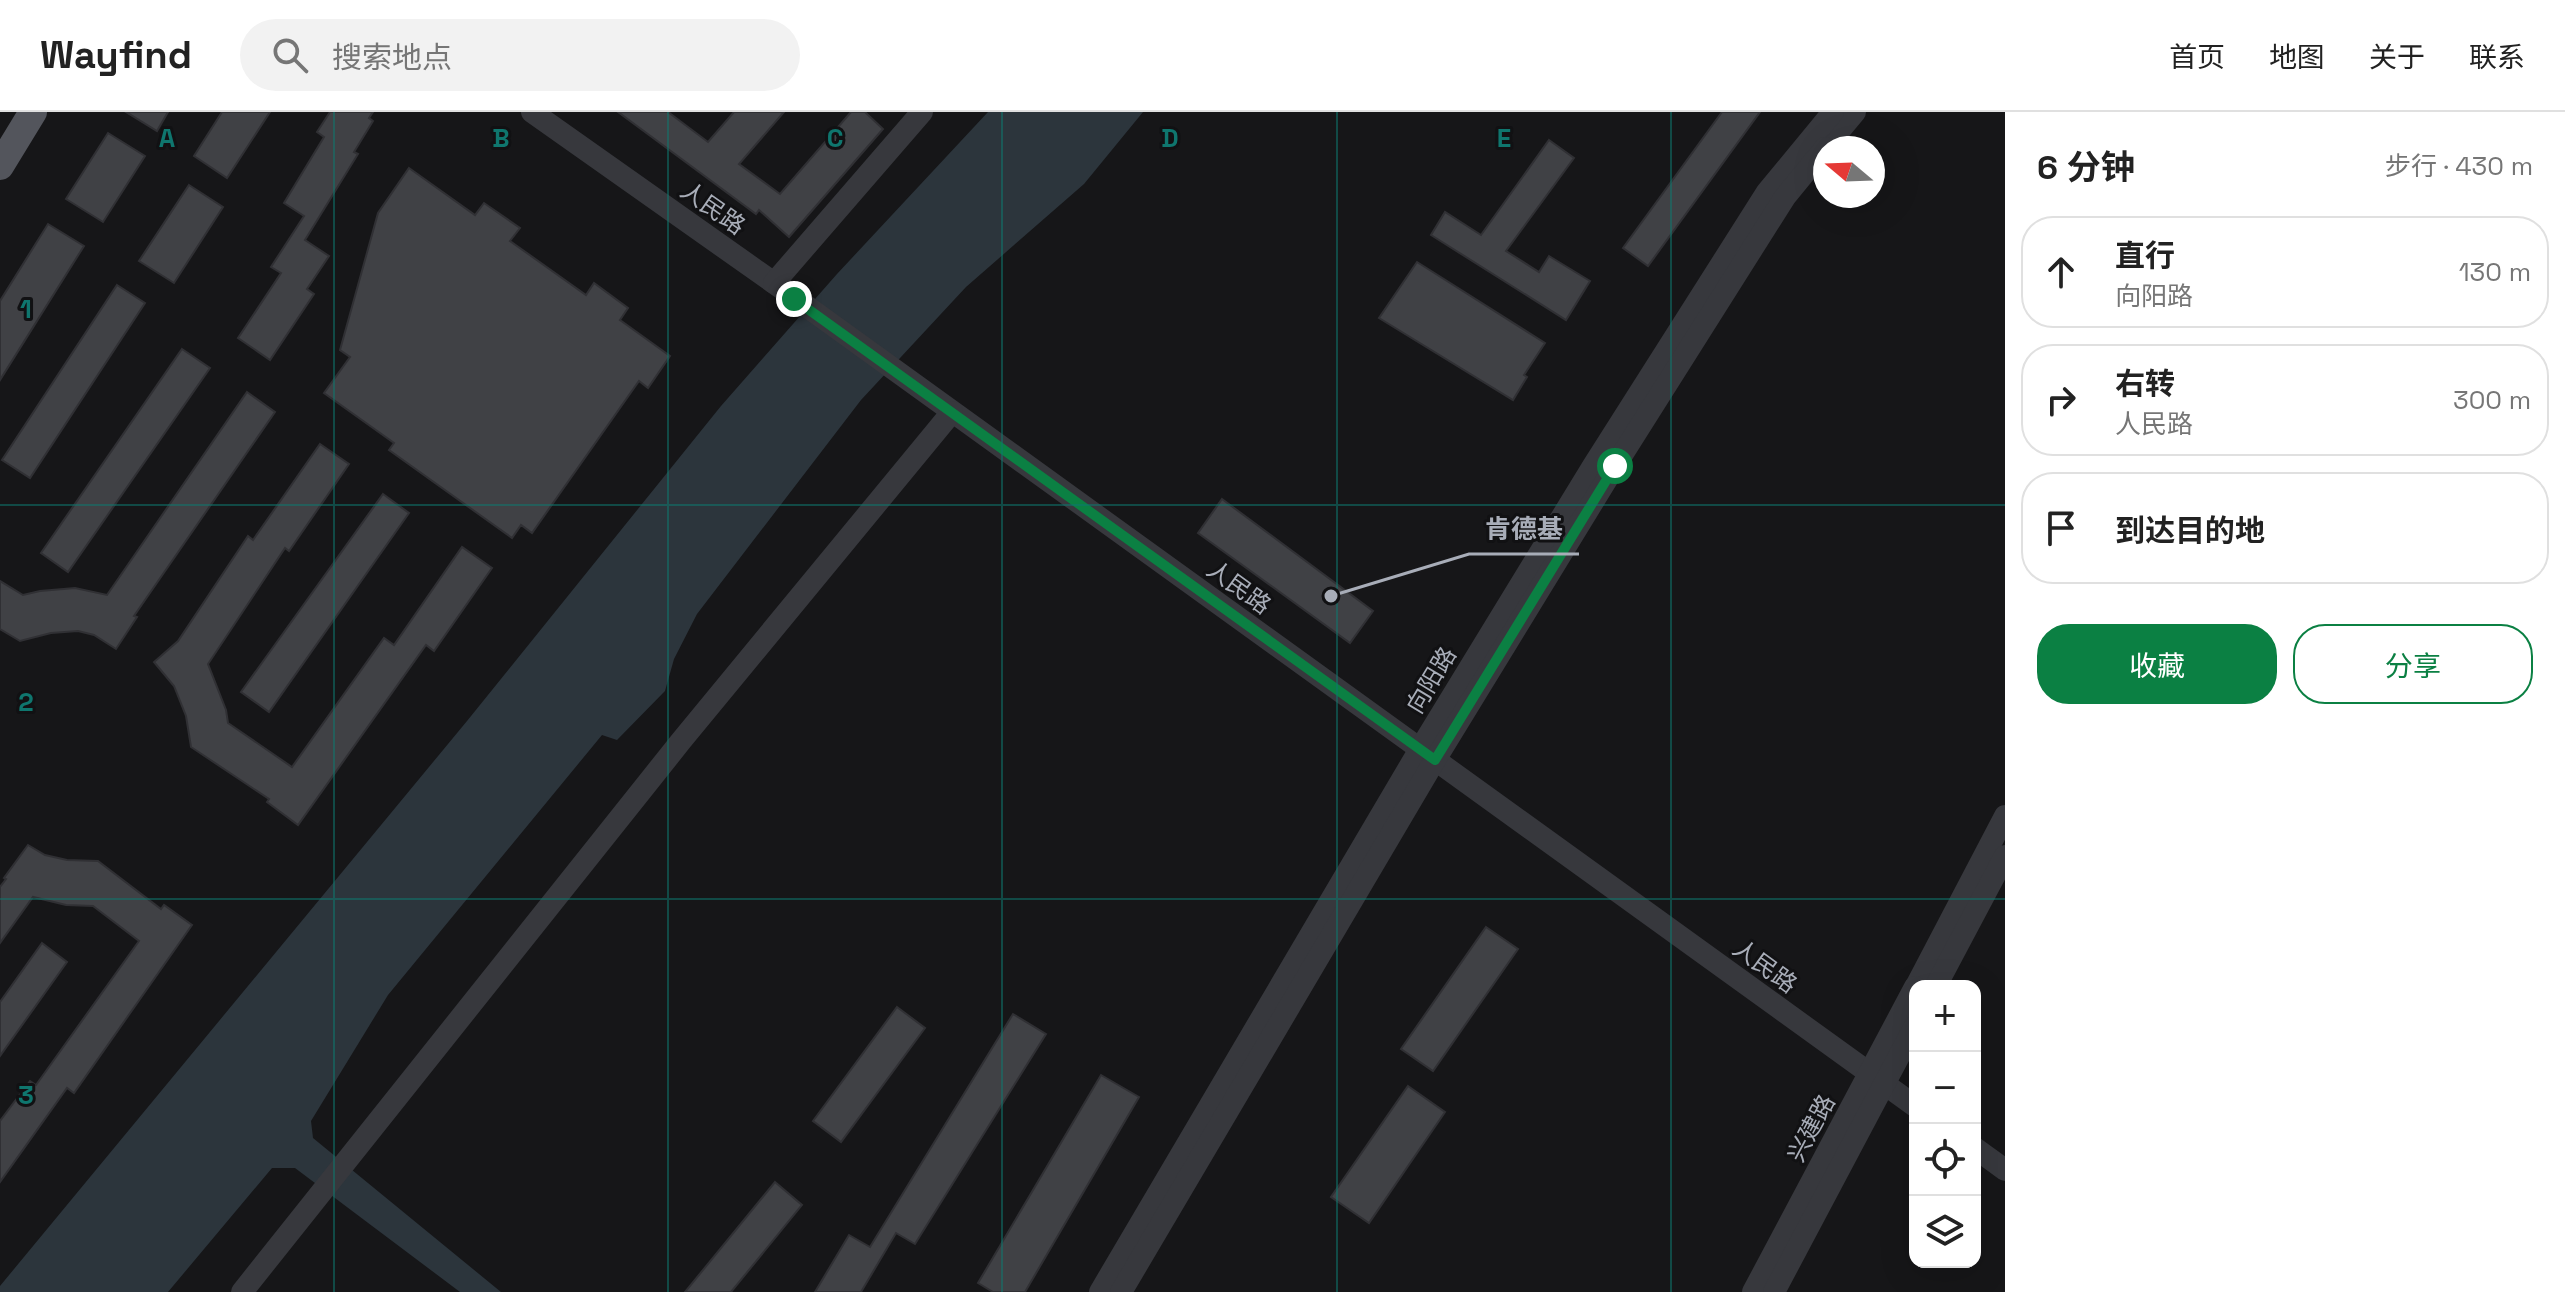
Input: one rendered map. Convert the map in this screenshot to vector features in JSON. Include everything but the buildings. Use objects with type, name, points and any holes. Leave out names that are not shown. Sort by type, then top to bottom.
[{"type":"main road","points":[[0,133],[13,112]]},
{"type":"main road","points":[[0,166],[33,112]]},
{"type":"street","name":"人民路","points":[[532,112],[1909,1102]]},
{"type":"street","points":[[774,283],[922,112]]},
{"type":"street","name":"向阳路","points":[[1121,1292],[1593,466],[1767,192],[1833,112]]},
{"type":"street","name":"向阳路","points":[[1835,136],[1855,112]]},
{"type":"street","name":"向阳路","points":[[1100,1292],[1427,754],[1615,466],[1776,211],[1813,163]]},
{"type":"street","points":[[242,1292],[681,741],[952,412]]},
{"type":"street","name":"兴建路","points":[[1919,980],[2005,816]]},
{"type":"street","points":[[1939,980],[2005,856]]},
{"type":"street","name":"兴建路","points":[[1774,1292],[1877,1079],[1909,1002]]},
{"type":"street","name":"兴建路","points":[[1753,1292],[1877,1079],[1909,1034]]},
{"type":"street","points":[[1981,1152],[2005,1170]]},
{"type":"shaded area","points":[[988,112],[1143,112],[1084,184],[966,287],[861,400],[697,614],[674,659],[665,691],[617,740],[602,735],[388,995],[311,1121],[313,1138],[501,1292],[460,1292],[295,1168],[272,1168],[168,1292],[0,1292],[0,1286],[467,721],[721,406],[837,274]]},
{"type":"place","name":"肯德基","points":[[1331,596]]},
{"type":"route","points":[[794,299],[1435,760],[1615,466]]}]
